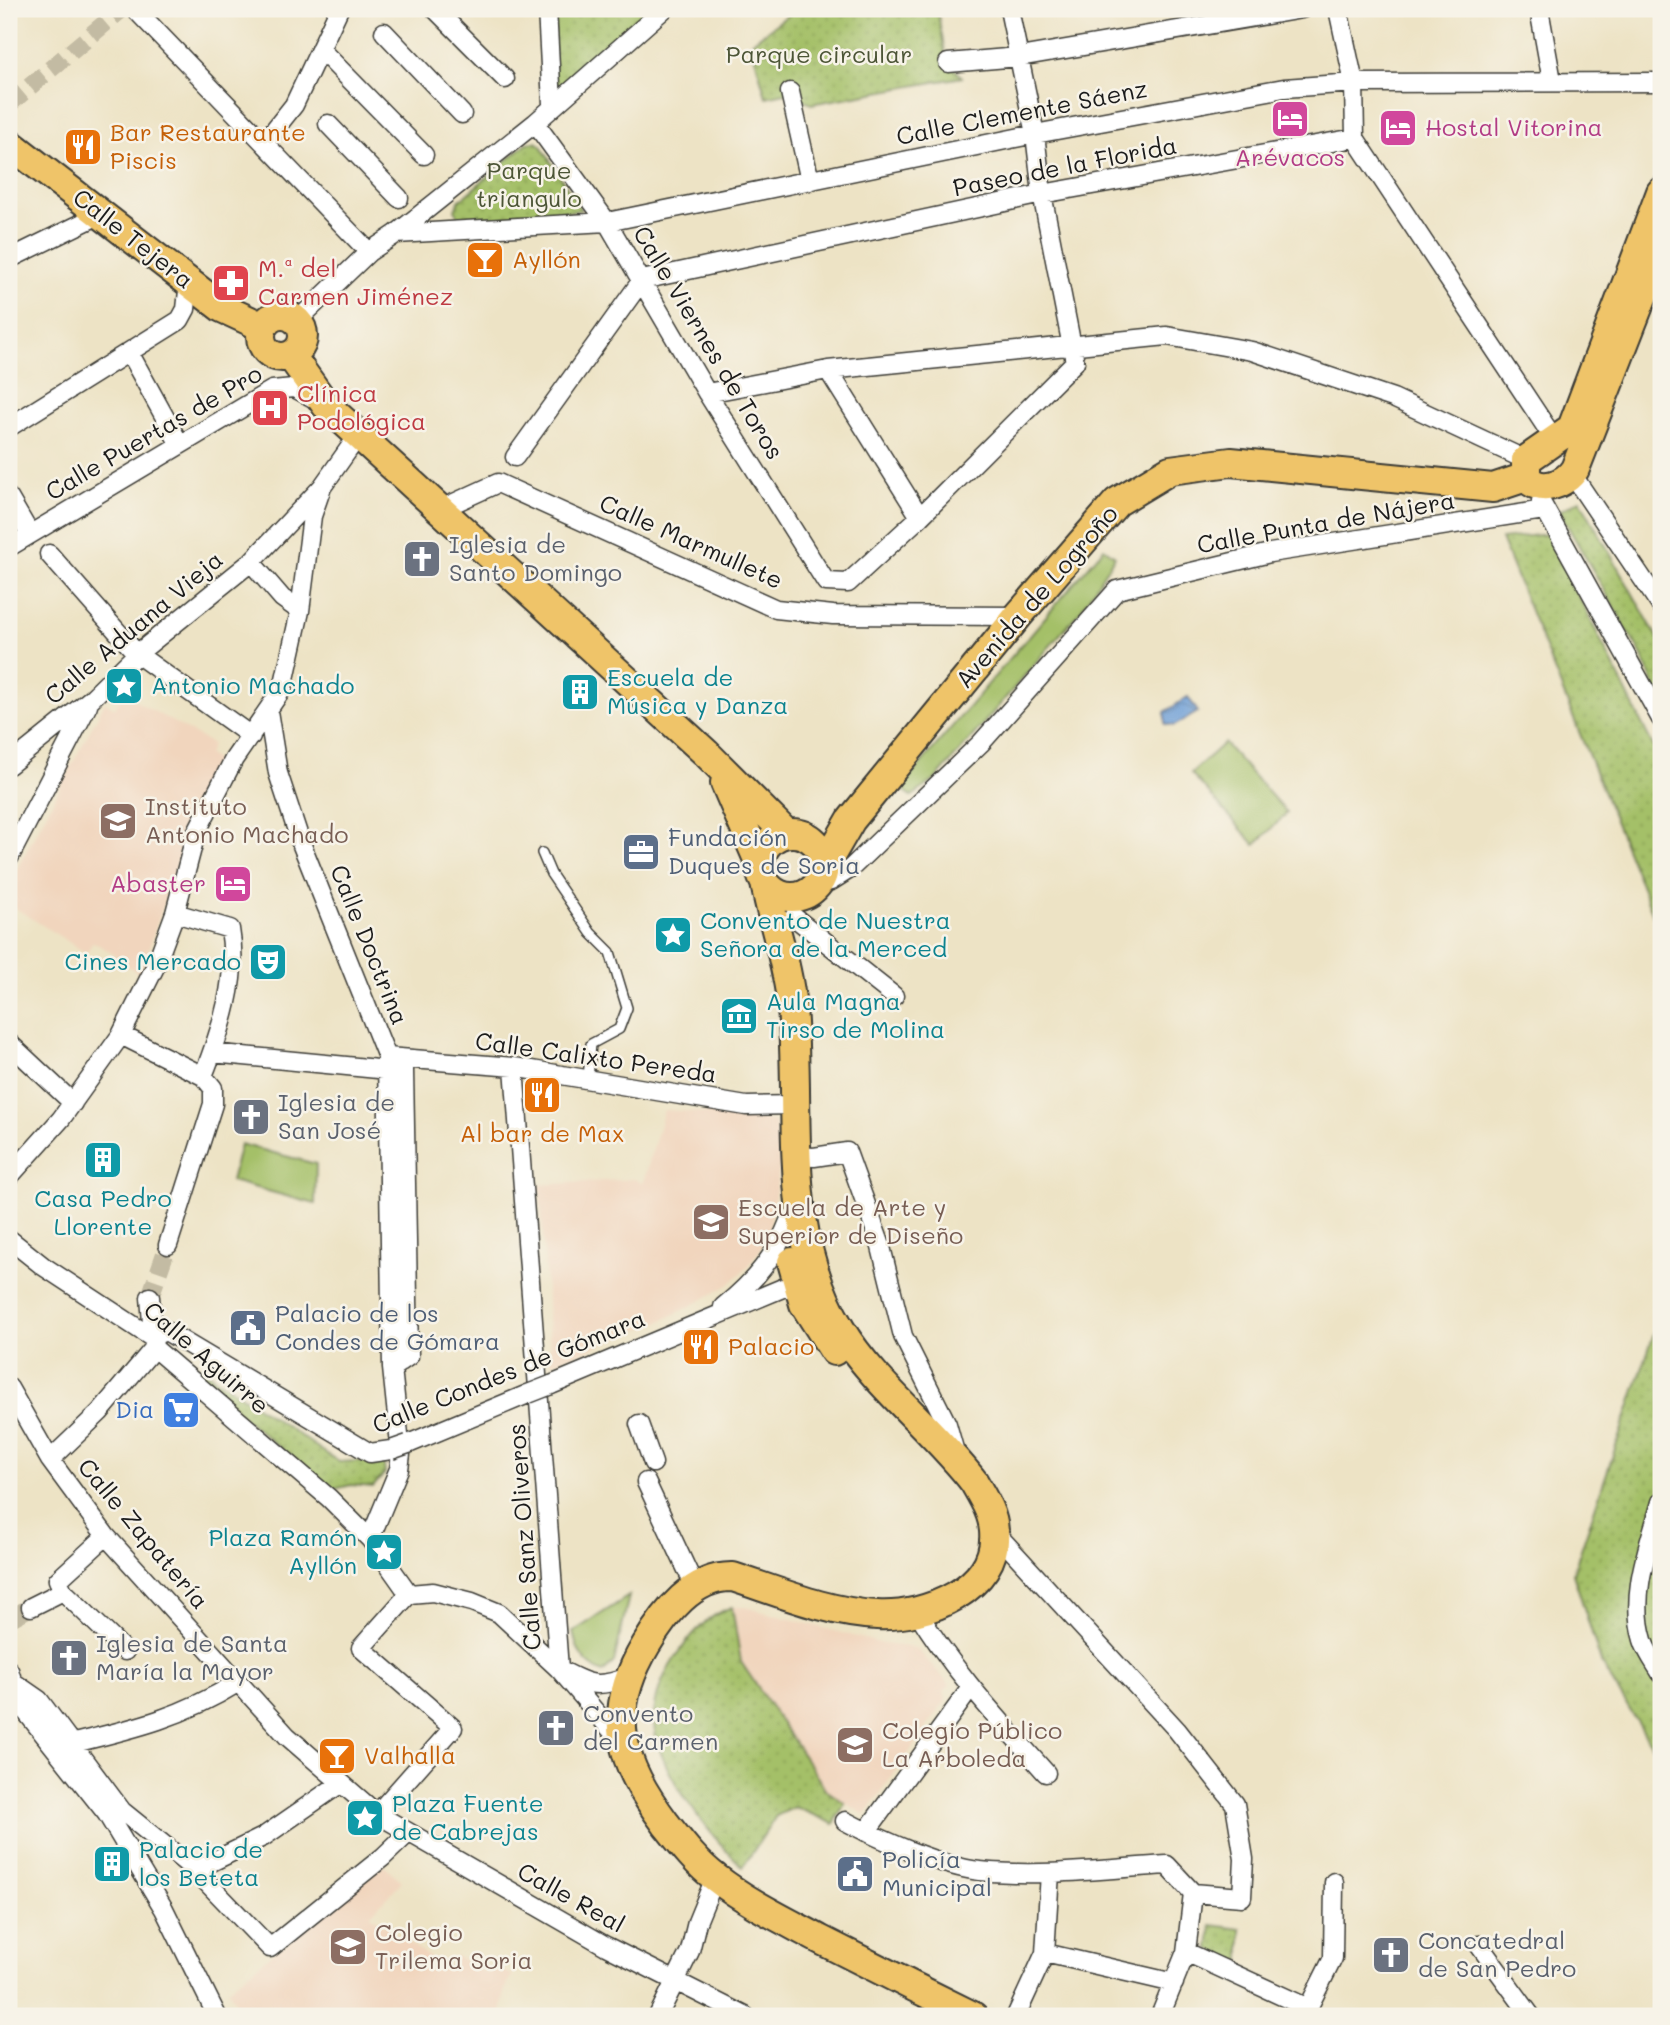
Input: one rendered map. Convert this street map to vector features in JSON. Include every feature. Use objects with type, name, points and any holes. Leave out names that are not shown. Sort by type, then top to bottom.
[{"type":"main road","name":"Calle Tejera","points":[[9,143],[222,308],[263,327]]},
{"type":"main road","points":[[1661,192],[1572,428],[1556,442],[1533,483],[1548,487],[1574,469],[1661,249]]},
{"type":"main road","points":[[280,315],[297,321],[304,338],[298,351],[277,357],[265,349],[263,327],[267,321],[280,315]]},
{"type":"main road","points":[[291,355],[326,405],[358,436],[442,509],[796,834],[820,848],[810,891],[783,897],[762,873]]},
{"type":"main road","points":[[1556,442],[1572,448],[1574,469]]},
{"type":"main road","name":"Avenida de Logroño","points":[[783,952],[810,891],[849,823],[1017,617],[1117,502],[1170,470],[1231,462],[1493,488],[1533,483]]},
{"type":"main road","points":[[712,759],[732,796],[762,873],[783,952],[792,1007],[797,1165],[802,1225],[813,1275],[842,1332],[957,1459],[990,1511],[994,1548],[985,1568],[972,1583],[939,1605],[917,1611],[877,1615],[851,1612],[733,1577],[707,1582],[665,1616],[628,1677],[622,1712],[624,1745],[628,1764],[654,1808],[680,1842],[715,1878],[769,1913],[973,2016]]},
{"type":"main road","points":[[762,873],[768,842],[849,823]]},
{"type":"main road","points":[[797,1165],[790,1219],[793,1268],[805,1292],[804,1304],[827,1342],[855,1376],[889,1405],[930,1429]]},
{"type":"street","points":[[264,143],[294,105],[339,9]]},
{"type":"street","points":[[435,9],[505,79]]},
{"type":"street","points":[[547,9],[552,104]]},
{"type":"street","points":[[297,321],[369,252],[396,234],[535,123],[552,104],[664,9]]},
{"type":"street","points":[[828,370],[920,517],[1075,362],[1042,194],[1035,134],[1009,9]]},
{"type":"street","points":[[948,63],[1019,57],[1302,9]]},
{"type":"street","points":[[1338,9],[1354,83],[1355,138],[1556,442]]},
{"type":"street","points":[[1539,9],[1552,81]]},
{"type":"street","points":[[140,11],[369,252]]},
{"type":"street","points":[[384,32],[462,114]]},
{"type":"street","points":[[320,49],[424,155]]},
{"type":"street","name":"Calle Clemente Sáenz","points":[[396,234],[607,222],[1035,134],[1284,88],[1354,83],[1661,82]]},
{"type":"street","points":[[790,92],[810,181]]},
{"type":"street","name":"Calle Viernes de Toros","points":[[535,123],[607,222],[707,393],[826,582],[848,583],[920,517]]},
{"type":"street","points":[[328,124],[399,198]]},
{"type":"street","name":"Paseo de la Florida","points":[[642,280],[1042,194],[1355,138]]},
{"type":"street","points":[[9,259],[101,214]]},
{"type":"street","points":[[514,457],[642,280]]},
{"type":"street","points":[[9,427],[180,320],[186,309],[189,282]]},
{"type":"street","points":[[707,393],[828,370],[1072,343],[1167,336],[1252,351],[1393,398],[1533,483],[1661,719]]},
{"type":"street","points":[[124,357],[179,443]]},
{"type":"street","name":"Calle Puertas de Pro","points":[[9,547],[179,443],[272,390],[294,388],[326,405]]},
{"type":"street","points":[[9,1177],[73,1103],[121,1035],[155,967],[175,913],[196,833],[234,759],[283,688],[300,611],[312,516],[322,487],[358,436]]},
{"type":"street","points":[[1574,469],[1658,593]]},
{"type":"street","name":"Calle Marmullete","points":[[442,509],[498,483],[776,609],[834,615],[1017,617]]},
{"type":"street","name":"Calle Punta de Nájera","points":[[810,891],[850,869],[981,744],[1117,590],[1270,553],[1533,483]]},
{"type":"street","name":"Calle Aduana Vieja","points":[[12,758],[91,699],[138,654],[251,562],[322,487]]},
{"type":"street","points":[[9,498],[30,534]]},
{"type":"street","points":[[49,554],[138,654],[251,736]]},
{"type":"street","points":[[251,562],[282,598],[300,611]]},
{"type":"street","points":[[9,858],[91,699]]},
{"type":"street","name":"Calle Doctrina","points":[[268,711],[278,773],[297,832],[388,1064],[392,1368],[401,1454],[399,1469],[370,1539]]},
{"type":"street","points":[[810,891],[894,996]]},
{"type":"street","points":[[175,913],[230,929],[235,953],[229,992],[203,1076]]},
{"type":"street","points":[[121,1035],[203,1076],[213,1088],[213,1104],[169,1245]]},
{"type":"street","points":[[9,1043],[73,1103]]},
{"type":"street","name":"Calle Calixto Pereda","points":[[212,1052],[388,1064],[514,1067],[746,1105],[797,1105]]},
{"type":"street","name":"Calle Sanz Oliveros","points":[[514,1067],[559,1669]]},
{"type":"street","points":[[797,1165],[814,1157],[847,1152],[880,1243],[902,1336],[947,1424],[957,1459]]},
{"type":"street","name":"Calle Condes de Gómara","points":[[707,1320],[761,1273],[783,1237],[790,1219]]},
{"type":"street","name":"Calle Aguirre","points":[[9,1239],[43,1266],[153,1342],[329,1497],[370,1539]]},
{"type":"street","name":"Calle Condes de Gómara","points":[[153,1342],[166,1331],[370,1453],[408,1444],[785,1287],[805,1292]]},
{"type":"street","points":[[805,1292],[842,1346],[871,1367]]},
{"type":"street","points":[[50,1460],[100,1412],[153,1342],[150,1297]]},
{"type":"street","name":"Calle Zapatería","points":[[9,1388],[50,1460],[106,1535],[237,1684],[287,1736],[377,1815]]},
{"type":"street","points":[[639,1424],[653,1463]]},
{"type":"street","points":[[646,1482],[707,1582]]},
{"type":"street","points":[[1661,1502],[1644,1564],[1637,1604],[1643,1642],[1661,1673]]},
{"type":"street","points":[[845,1821],[921,1854],[978,1871],[1050,1873],[1167,1865],[1193,1893],[1242,1897],[1244,1859],[1235,1804],[1168,1720],[994,1531]]},
{"type":"street","points":[[106,1535],[58,1580],[63,1591],[125,1651]]},
{"type":"street","points":[[370,1539],[409,1594]]},
{"type":"street","points":[[31,1607],[63,1591]]},
{"type":"street","points":[[377,1815],[453,1728],[361,1648],[409,1594],[433,1592],[472,1602],[499,1614],[559,1669],[624,1745]]},
{"type":"street","points":[[917,1611],[938,1647],[970,1689],[1046,1773]]},
{"type":"street","points":[[559,1669],[583,1682],[604,1686],[628,1677]]},
{"type":"street","points":[[10,1679],[19,1703],[107,1814],[164,1909],[217,2016]]},
{"type":"street","points":[[10,1679],[39,1700],[74,1743],[122,1811],[195,1870],[270,1948],[383,1857],[407,1834]]},
{"type":"street","points":[[74,1743],[146,1726],[199,1706],[237,1684]]},
{"type":"street","points":[[866,1832],[970,1689]]},
{"type":"street","points":[[195,1870],[263,1837],[341,1783]]},
{"type":"street","name":"Calle Real","points":[[377,1815],[676,1982],[745,2016]]},
{"type":"street","points":[[1016,2016],[1045,1952],[1050,1873]]},
{"type":"street","points":[[658,2016],[690,1951],[697,1922],[715,1878]]},
{"type":"street","points":[[1186,1952],[1308,2008],[1333,1958],[1334,1882]]},
{"type":"street","points":[[1160,2016],[1186,1952],[1193,1893]]},
{"type":"street","points":[[1479,1945],[1531,2016]]},
{"type":"street","points":[[1045,1952],[1174,1983]]},
{"type":"lane","points":[[542,853],[551,874],[592,933],[610,952],[627,1008],[619,1029],[591,1044],[588,1079]]},
{"type":"shaded area","name":"Instituto Antonio Machado","points":[[123,694],[212,744],[208,755],[222,764],[186,837],[140,975],[106,949],[93,942],[86,953],[9,904],[9,884],[105,702],[115,708]]},
{"type":"shaded area","points":[[664,1110],[743,1115],[775,1122],[780,1164],[768,1238],[748,1267],[728,1285],[659,1322],[551,1364],[540,1185],[635,1179],[643,1184]]},
{"type":"shaded area","name":"Colegio Público La Arboleda","points":[[732,1607],[745,1607],[883,1644],[916,1648],[950,1685],[944,1691],[946,1700],[865,1815],[826,1790],[741,1661]]},
{"type":"shaded area","name":"Colegio Trilema Soria","points":[[383,1865],[402,1881],[370,1915],[447,1970],[456,1956],[487,1974],[493,1967],[513,1975],[505,1988],[501,2016],[244,2016],[228,1989]]},
{"type":"green space","points":[[555,9],[664,9],[552,104]]},
{"type":"green space","name":"Parque circular","points":[[796,9],[937,9],[946,58],[962,77],[811,104],[790,92],[766,97],[751,43]]},
{"type":"green space","name":"Parque triangulo","points":[[536,142],[581,210],[474,223],[459,220],[455,209],[459,201],[527,143]]},
{"type":"green space","points":[[1580,500],[1661,644],[1661,702],[1643,658],[1559,511]]},
{"type":"green space","points":[[1548,534],[1661,762],[1661,934],[1501,539]]},
{"type":"green space","points":[[1104,548],[1115,556],[1081,610],[935,780],[912,796],[900,788]]},
{"type":"green space","points":[[1224,743],[1287,813],[1255,845],[1191,773]]},
{"type":"green space","points":[[240,1144],[316,1164],[315,1204],[231,1181]]},
{"type":"green space","points":[[1661,1313],[1661,1760],[1602,1665],[1573,1573]]},
{"type":"green space","points":[[166,1345],[339,1462],[383,1460],[385,1473],[373,1487],[351,1485],[331,1490],[164,1352]]},
{"type":"green space","points":[[629,1596],[614,1662],[603,1673],[582,1656],[573,1632]]},
{"type":"green space","points":[[732,1607],[741,1662],[826,1790],[845,1803],[834,1824],[795,1807],[776,1816],[743,1867],[700,1819],[673,1778],[656,1738],[654,1719],[658,1691],[675,1659],[703,1624]]},
{"type":"green space","points":[[1212,1925],[1241,1929],[1241,1966],[1209,1948]]},
{"type":"water","points":[[1188,697],[1198,712],[1174,726],[1165,724],[1165,712]]},
{"type":"tunnel","points":[[9,104],[122,9]]},
{"type":"tunnel","points":[[150,1297],[168,1245]]},
{"type":"tunnel","points":[[9,1619],[31,1607]]},
{"type":"place","name":"Arévacos","points":[[1290,119]]},
{"type":"place","name":"Hostal Vitorina","points":[[1398,128]]},
{"type":"place","name":"Bar Restaurante Piscis","points":[[83,147]]},
{"type":"place","name":"Ayllón","points":[[485,260]]},
{"type":"place","name":"M.ª del Carmen Jiménez","points":[[231,283]]},
{"type":"place","name":"Clínica Podológica","points":[[270,408]]},
{"type":"place","name":"Iglesia de Santo Domingo","points":[[422,559]]},
{"type":"place","name":"Antonio Machado","points":[[124,686]]},
{"type":"place","name":"Escuela de Música y Danza","points":[[580,692]]},
{"type":"place","name":"Instituto Antonio Machado","points":[[118,821]]},
{"type":"place","name":"Fundación Duques de Soria","points":[[641,852]]},
{"type":"place","name":"Abaster","points":[[233,884]]},
{"type":"place","name":"Convento de Nuestra Señora de la Merced","points":[[673,935]]},
{"type":"place","name":"Cines Mercado","points":[[268,962]]},
{"type":"place","name":"Aula Magna Tirso de Molina","points":[[739,1016]]},
{"type":"place","name":"Al bar de Max","points":[[542,1095]]},
{"type":"place","name":"Iglesia de San José","points":[[251,1117]]},
{"type":"place","name":"Casa Pedro Llorente","points":[[103,1160]]},
{"type":"place","name":"Escuela de Arte y Superior de Diseño","points":[[711,1222]]},
{"type":"place","name":"Palacio de los Condes de Gómara","points":[[248,1328]]},
{"type":"place","name":"Palacio","points":[[701,1347]]},
{"type":"place","name":"Dia","points":[[181,1410]]},
{"type":"place","name":"Plaza Ramón Ayllón","points":[[384,1552]]},
{"type":"place","name":"Iglesia de Santa María la Mayor","points":[[69,1658]]},
{"type":"place","name":"Convento del Carmen","points":[[556,1728]]},
{"type":"place","name":"Colegio Público La Arboleda","points":[[855,1745]]},
{"type":"place","name":"Valhalla","points":[[337,1756]]},
{"type":"place","name":"Plaza Fuente de Cabrejas","points":[[365,1818]]},
{"type":"place","name":"Palacio de los Beteta","points":[[112,1864]]},
{"type":"place","name":"Policía Municipal","points":[[855,1874]]},
{"type":"place","name":"Colegio Trilema Soria","points":[[348,1947]]},
{"type":"place","name":"Concatedral de San Pedro","points":[[1391,1955]]}]
